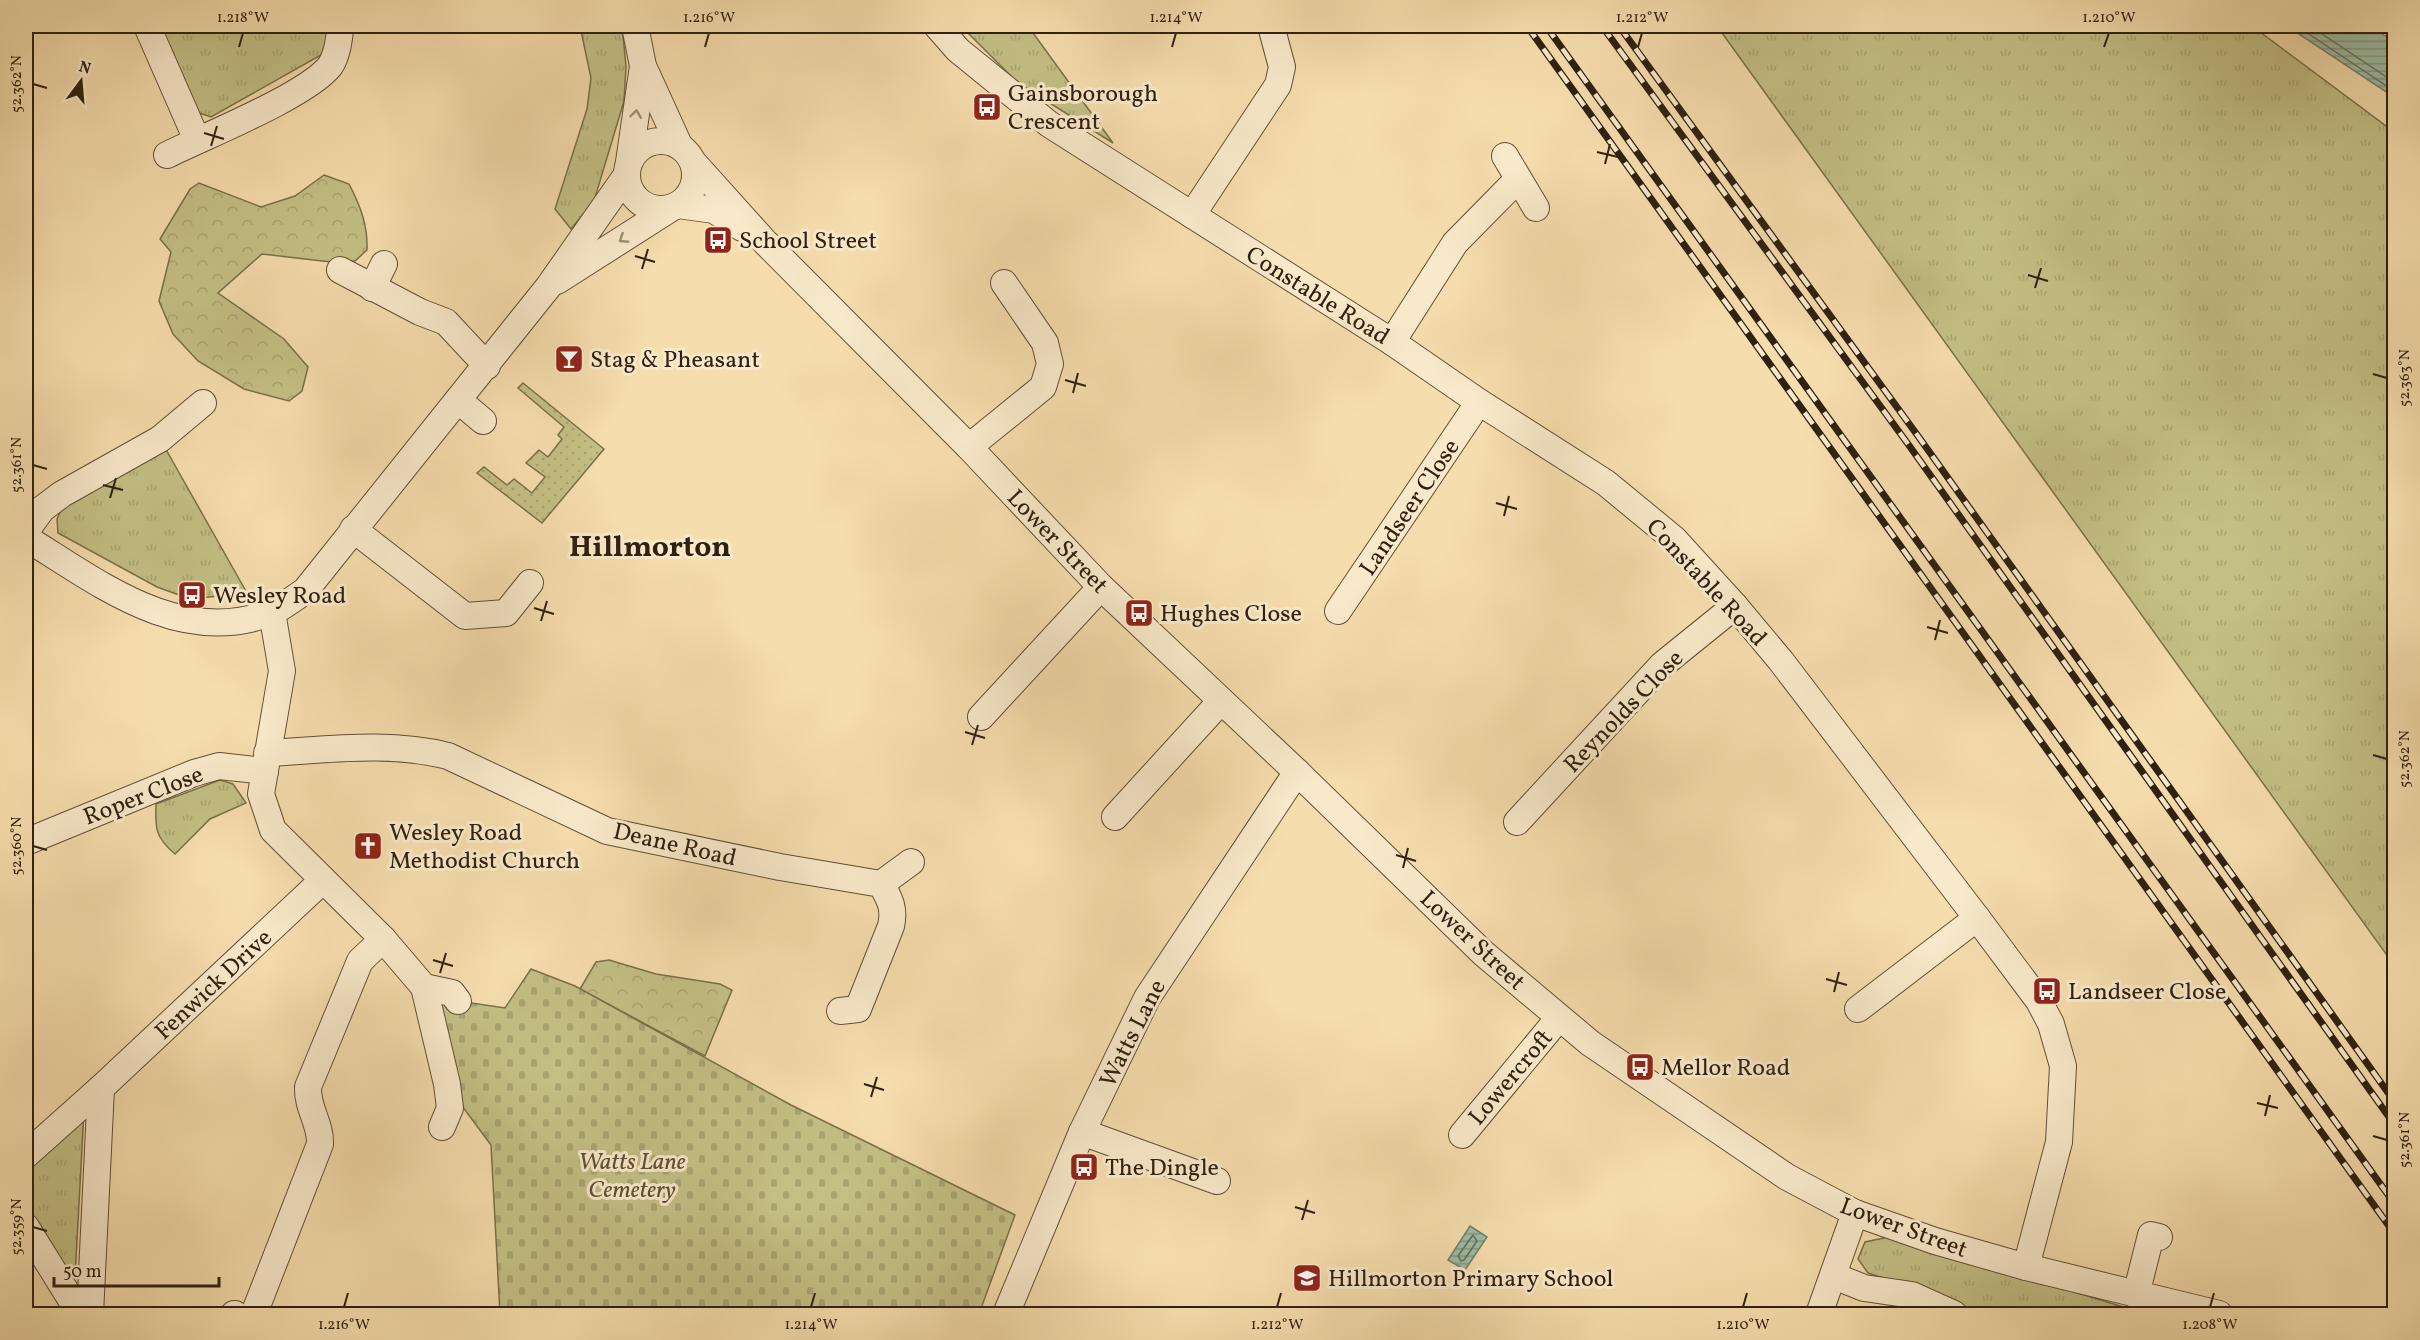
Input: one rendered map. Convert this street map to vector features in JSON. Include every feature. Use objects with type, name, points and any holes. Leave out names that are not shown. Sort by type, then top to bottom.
[{"type":"street","points":[[147,26],[197,140]]},
{"type":"street","points":[[167,154],[295,93],[323,74],[332,63],[340,26]]},
{"type":"street","points":[[549,286],[675,206],[692,191],[696,172],[643,66],[635,26]]},
{"type":"street","name":"Constable Road","points":[[937,26],[958,50],[1049,124],[1392,342],[1479,402],[1606,483],[1674,539],[1735,606],[1781,661],[1977,918],[2039,1001],[2051,1024],[2063,1066],[2059,1142],[2026,1267]]},
{"type":"street","points":[[1192,215],[1278,85],[1282,67],[1272,26]]},
{"type":"street","points":[[643,66],[627,169],[628,187],[641,203],[651,208],[675,206]]},
{"type":"street","points":[[26,538],[107,588],[160,615],[191,621],[230,623],[272,612],[305,591],[487,366],[549,286],[627,169],[633,154],[650,142],[660,140],[686,154]]},
{"type":"street","name":"Lower Street","points":[[686,154],[765,242],[969,447],[1101,587],[1484,953],[1558,1019],[1731,1141],[1787,1177],[1855,1214],[1935,1241],[2026,1267],[2219,1314]]},
{"type":"street","points":[[1505,156],[1517,180],[1536,208]]},
{"type":"street","points":[[1392,342],[1455,243],[1517,180]]},
{"type":"street","name":"Lower Street","points":[[675,206],[714,210],[765,242]]},
{"type":"street","points":[[372,288],[384,264]]},
{"type":"street","points":[[340,270],[420,312],[446,322],[487,366]]},
{"type":"street","points":[[969,447],[1042,387],[1050,364],[1045,343],[1004,283]]},
{"type":"street","points":[[458,400],[483,421]]},
{"type":"street","name":"Landseer Close","points":[[1338,611],[1479,402]]},
{"type":"street","points":[[26,531],[42,509],[62,494],[160,439],[203,403]]},
{"type":"street","points":[[354,529],[465,616],[506,613],[530,583]]},
{"type":"street","points":[[981,717],[1101,587]]},
{"type":"street","name":"Reynolds Close","points":[[1517,822],[1662,665],[1735,606]]},
{"type":"street","points":[[272,612],[282,671],[261,794],[273,830],[383,939],[424,987],[447,1084],[450,1108],[442,1127]]},
{"type":"street","points":[[1115,817],[1221,701]]},
{"type":"street","name":"Deane Road","points":[[266,762],[394,747],[422,749],[448,756],[607,831],[780,867],[881,884]]},
{"type":"street","name":"Roper Close","points":[[26,842],[194,773],[219,766],[266,762]]},
{"type":"street","name":"Watts Lane","points":[[1006,1314],[1082,1132],[1147,998],[1297,772]]},
{"type":"street","points":[[856,1014],[894,914],[890,899],[881,884],[911,862]]},
{"type":"street","name":"Fenwick Drive","points":[[26,1155],[323,880]]},
{"type":"street","points":[[1858,1010],[1977,918]]},
{"type":"street","points":[[254,1314],[320,1144],[321,1132],[308,1098],[308,1088],[360,962],[383,939]]},
{"type":"street","points":[[424,987],[452,993],[458,1001]]},
{"type":"street","name":"Lowercroft","points":[[1462,1135],[1558,1019]]},
{"type":"street","points":[[90,1314],[101,1088]]},
{"type":"street","points":[[1082,1132],[1217,1180]]},
{"type":"street","points":[[1819,1314],[1855,1214]]},
{"type":"street","points":[[26,1227],[80,1314]]},
{"type":"street","points":[[2136,1295],[2151,1235],[2159,1237]]},
{"type":"street","points":[[1834,1276],[1864,1288],[1912,1295],[1954,1314]]},
{"type":"green space","points":[[159,26],[332,26],[328,51],[211,117],[196,112]]},
{"type":"green space","points":[[580,26],[622,26],[626,66],[624,101],[594,201],[571,229],[555,209],[587,109],[591,78]]},
{"type":"green space","points":[[961,26],[1028,26],[1113,143],[1018,83]]},
{"type":"green space","points":[[1717,26],[2252,26],[2394,132],[2394,965]]},
{"type":"green space","points":[[324,175],[349,184],[362,216],[367,250],[355,261],[331,262],[262,254],[218,293],[284,339],[308,367],[302,391],[289,401],[244,389],[198,361],[173,334],[159,301],[171,252],[160,239],[190,189],[199,183],[261,207],[295,196]]},
{"type":"green space","points":[[523,383],[604,449],[542,523],[477,473],[484,467],[507,485],[514,479],[532,493],[545,477],[526,463],[539,450],[548,457],[562,439],[558,435],[564,427],[518,388]]},
{"type":"green space","points":[[164,446],[247,593],[190,599],[157,587],[58,533],[57,519],[62,507]]},
{"type":"green space","points":[[220,780],[233,784],[246,803],[210,819],[175,854],[163,842],[158,832],[156,804]]},
{"type":"green space","points":[[609,960],[656,974],[720,984],[732,990],[705,1056],[580,989],[596,962]]},
{"type":"green space","name":"Watts Lane Cemetery","points":[[531,969],[575,986],[791,1105],[1015,1215],[979,1314],[500,1314],[491,1145],[462,1106],[436,1005],[458,1001],[505,1008]]},
{"type":"green space","points":[[84,1111],[75,1277],[71,1278],[26,1208],[26,1166]]},
{"type":"green space","points":[[1893,1236],[2146,1314],[1967,1314],[1936,1295],[1868,1273],[1858,1259],[1865,1242]]},
{"type":"water","points":[[2287,26],[2369,26],[2394,41],[2394,97]]},
{"type":"water","points":[[1470,1226],[1487,1237],[1465,1270],[1448,1260]]},
{"type":"railway","points":[[1527,26],[2394,1233]]},
{"type":"railway","points":[[1546,26],[2394,1203]]},
{"type":"railway","points":[[1602,26],[1908,444],[2394,1124]]},
{"type":"railway","points":[[1619,26],[1918,436],[2394,1101]]},
{"type":"place","name":"Gainsborough Crescent","points":[[987,107]]},
{"type":"place","name":"School Street","points":[[718,240]]},
{"type":"place","name":"Stag & Pheasant","points":[[569,359]]},
{"type":"place","name":"Wesley Road","points":[[192,595]]},
{"type":"place","name":"Hughes Close","points":[[1139,613]]},
{"type":"place","name":"Wesley Road Methodist Church","points":[[368,846]]},
{"type":"place","name":"Landseer Close","points":[[2047,991]]},
{"type":"place","name":"Mellor Road","points":[[1640,1067]]},
{"type":"place","name":"The Dingle","points":[[1084,1167]]},
{"type":"place","name":"Hillmorton Primary School","points":[[1307,1278]]},
{"type":"district","name":"Hillmorton","points":[[650,546]]}]
